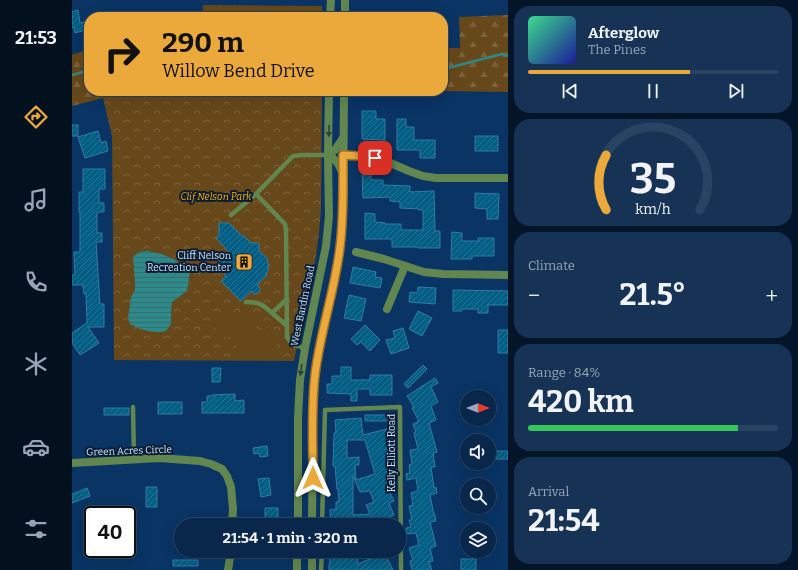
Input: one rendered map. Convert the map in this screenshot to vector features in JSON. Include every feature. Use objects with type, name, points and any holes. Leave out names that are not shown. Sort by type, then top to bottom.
[{"type":"street","points":[[330,12],[331,0]]},
{"type":"street","points":[[345,0],[345,12]]},
{"type":"street","name":"West Bardin Road","points":[[298,518],[298,418],[300,380],[326,246],[329,216],[329,96]]},
{"type":"street","points":[[312,518],[313,404],[315,375],[336,274],[343,221],[344,96]]},
{"type":"street","points":[[343,138],[335,150],[328,155],[333,157],[338,163],[343,175]]},
{"type":"street","points":[[343,155],[375,158],[423,176],[436,178],[508,178]]},
{"type":"street","points":[[356,252],[424,272],[508,276]]},
{"type":"street","points":[[387,309],[405,266]]},
{"type":"street","points":[[305,348],[319,350]]},
{"type":"street","name":"Green Acres Circle","points":[[72,463],[159,458],[200,461],[211,464],[222,469],[227,476],[231,487],[232,518]]},
{"type":"street","points":[[228,570],[230,558]]},
{"type":"street","points":[[297,558],[297,570]]},
{"type":"street","points":[[312,558],[312,570]]},
{"type":"lane","points":[[231,215],[256,194],[293,156],[328,155]]},
{"type":"lane","points":[[256,194],[285,224],[287,336],[289,342],[305,348]]},
{"type":"lane","points":[[272,313],[287,299]]},
{"type":"lane","points":[[246,302],[258,302],[287,326]]},
{"type":"lane","points":[[133,406],[134,459]]},
{"type":"lane","name":"Kelly Elliott Road","points":[[322,518],[325,410],[400,406],[401,518]]},
{"type":"lane","points":[[321,570],[322,558]]},
{"type":"lane","name":"Kelly Elliott Road","points":[[401,558],[401,570]]},
{"type":"green space","points":[[203,5],[322,6],[322,12],[203,12]]},
{"type":"green space","points":[[508,15],[508,92],[448,91],[448,48],[460,48],[459,17]]},
{"type":"green space","points":[[84,51],[84,96],[138,96],[112,135],[103,98],[72,106],[72,55]]},
{"type":"green space","name":"Clif Nelson Park","points":[[322,96],[321,208],[319,234],[316,256],[294,361],[114,360],[112,135],[103,97]]},
{"type":"green space","points":[[256,316],[257,336],[277,336],[277,357],[236,357],[236,337],[215,337],[215,317]]},
{"type":"shaded area","points":[[147,251],[170,258],[190,271],[187,291],[172,302],[171,324],[166,331],[152,332],[143,330],[130,324],[128,318],[131,297],[135,290],[133,257],[139,252]]},
{"type":"building","points":[[78,10],[80,23],[84,22],[84,31],[75,33],[74,27],[72,28],[72,12]]},
{"type":"building","points":[[362,111],[376,111],[376,119],[385,119],[385,140],[362,139]]},
{"type":"building","points":[[397,119],[406,119],[406,127],[414,127],[414,140],[435,140],[435,158],[420,158],[420,150],[397,150]]},
{"type":"building","points":[[72,125],[78,125],[78,136],[72,136]]},
{"type":"building","points":[[98,131],[101,143],[106,141],[108,151],[85,158],[78,137]]},
{"type":"building","points":[[475,136],[498,136],[498,151],[475,151]]},
{"type":"building","points":[[83,169],[105,169],[105,189],[99,189],[99,203],[104,203],[104,212],[97,212],[97,233],[102,233],[102,242],[96,242],[100,304],[104,304],[104,327],[88,327],[99,343],[80,355],[72,343],[72,333],[87,323],[86,294],[84,294],[83,285],[72,285],[72,275],[75,275],[74,252],[80,252],[79,192],[83,192]]},
{"type":"building","points":[[362,171],[371,171],[371,180],[383,180],[383,185],[410,186],[410,192],[434,191],[435,231],[440,231],[440,248],[392,247],[392,239],[365,239],[365,213],[375,214],[375,222],[385,224],[401,224],[401,230],[423,230],[423,210],[400,208],[400,202],[390,201],[390,197],[363,198]]},
{"type":"building","points":[[475,193],[499,194],[498,219],[487,219],[487,209],[475,208]]},
{"type":"building","name":"Cliff Nelson Recreation Center","points":[[219,223],[229,223],[251,243],[259,243],[259,251],[267,258],[268,261],[267,275],[257,285],[261,289],[255,295],[252,291],[241,301],[221,281],[226,276],[224,273],[224,266],[219,261],[228,251],[216,238],[219,235]]},
{"type":"building","points":[[452,232],[462,233],[462,241],[478,241],[478,238],[494,238],[494,256],[472,256],[472,259],[451,259]]},
{"type":"building","points":[[353,267],[376,272],[375,277],[382,278],[380,288],[350,283]]},
{"type":"building","points":[[418,287],[436,288],[435,304],[409,302],[410,292],[417,293]]},
{"type":"building","points":[[453,290],[508,291],[508,305],[488,305],[488,313],[478,313],[478,309],[462,309],[462,311],[453,311]]},
{"type":"building","points":[[349,295],[366,299],[361,321],[344,318]]},
{"type":"building","points":[[418,311],[432,318],[422,336],[409,329]]},
{"type":"building","points":[[365,325],[380,340],[370,351],[361,342],[357,345],[351,339]]},
{"type":"building","points":[[403,328],[409,348],[391,354],[386,340],[395,338],[393,331]]},
{"type":"building","points":[[498,330],[508,330],[508,353],[498,353]]},
{"type":"building","points":[[423,365],[427,369],[408,388],[404,384]]},
{"type":"building","points":[[341,367],[351,367],[351,380],[370,380],[370,375],[392,375],[392,395],[370,395],[370,389],[357,389],[357,401],[351,401],[351,394],[327,393],[327,384],[332,384],[332,376],[341,376]]},
{"type":"building","points":[[212,368],[221,368],[220,382],[212,382]]},
{"type":"building","points":[[435,378],[438,383],[431,387],[438,402],[431,406],[436,420],[429,423],[437,452],[433,453],[435,467],[431,467],[434,488],[436,487],[437,493],[430,495],[436,521],[430,522],[436,546],[430,548],[433,561],[429,562],[432,570],[412,570],[410,561],[413,560],[409,548],[419,545],[416,533],[407,534],[406,528],[411,527],[409,520],[412,520],[409,506],[413,505],[411,493],[418,491],[416,478],[407,480],[406,474],[410,473],[409,465],[412,464],[410,450],[418,449],[414,433],[416,432],[413,424],[419,421],[412,408],[414,407],[407,396]]},
{"type":"building","points":[[235,394],[235,401],[244,400],[244,413],[202,413],[202,402],[207,402],[207,396]]},
{"type":"building","points":[[158,402],[182,402],[182,414],[158,414]]},
{"type":"building","points":[[104,408],[129,408],[129,415],[104,415]]},
{"type":"building","points":[[365,415],[392,415],[392,421],[365,421]]},
{"type":"building","points":[[361,418],[363,435],[395,427],[396,432],[391,434],[394,447],[387,449],[390,462],[387,462],[391,476],[388,476],[393,487],[388,489],[394,501],[389,503],[394,515],[389,518],[331,518],[330,510],[336,509],[336,502],[339,502],[335,466],[333,466],[334,433],[336,433],[335,420]],"holes":[[[347,440],[365,440],[375,474],[356,480],[355,465],[359,465],[359,457],[347,458]],[[353,476],[360,492],[370,491],[374,502],[366,505],[370,514],[353,515]]]},
{"type":"building","points":[[267,446],[268,456],[260,457],[259,453],[254,454],[253,448]]},
{"type":"building","points":[[496,451],[508,451],[508,459],[496,459]]},
{"type":"building","points":[[269,478],[271,495],[261,497],[258,479]]},
{"type":"building","points":[[146,487],[157,487],[157,507],[146,507]]},
{"type":"building","points":[[87,488],[90,496],[72,503],[72,494]]},
{"type":"building","points":[[265,508],[278,508],[278,518],[265,518]]},
{"type":"building","points":[[330,558],[357,558],[358,564],[372,558],[387,558],[393,570],[329,570]]},
{"type":"building","points":[[461,559],[476,559],[476,570],[461,570]]},
{"type":"building","points":[[173,560],[198,560],[198,566],[173,566]]},
{"type":"waterway","points":[[448,68],[502,54],[508,56]]},
{"type":"waterway","points":[[72,75],[84,71]]},
{"type":"place","name":"Cliff Nelson Recreation Center","points":[[244,262]]},
{"type":"route","points":[[313,478],[313,404],[315,375],[336,274],[340,247],[343,221],[343,155],[375,158]]}]
